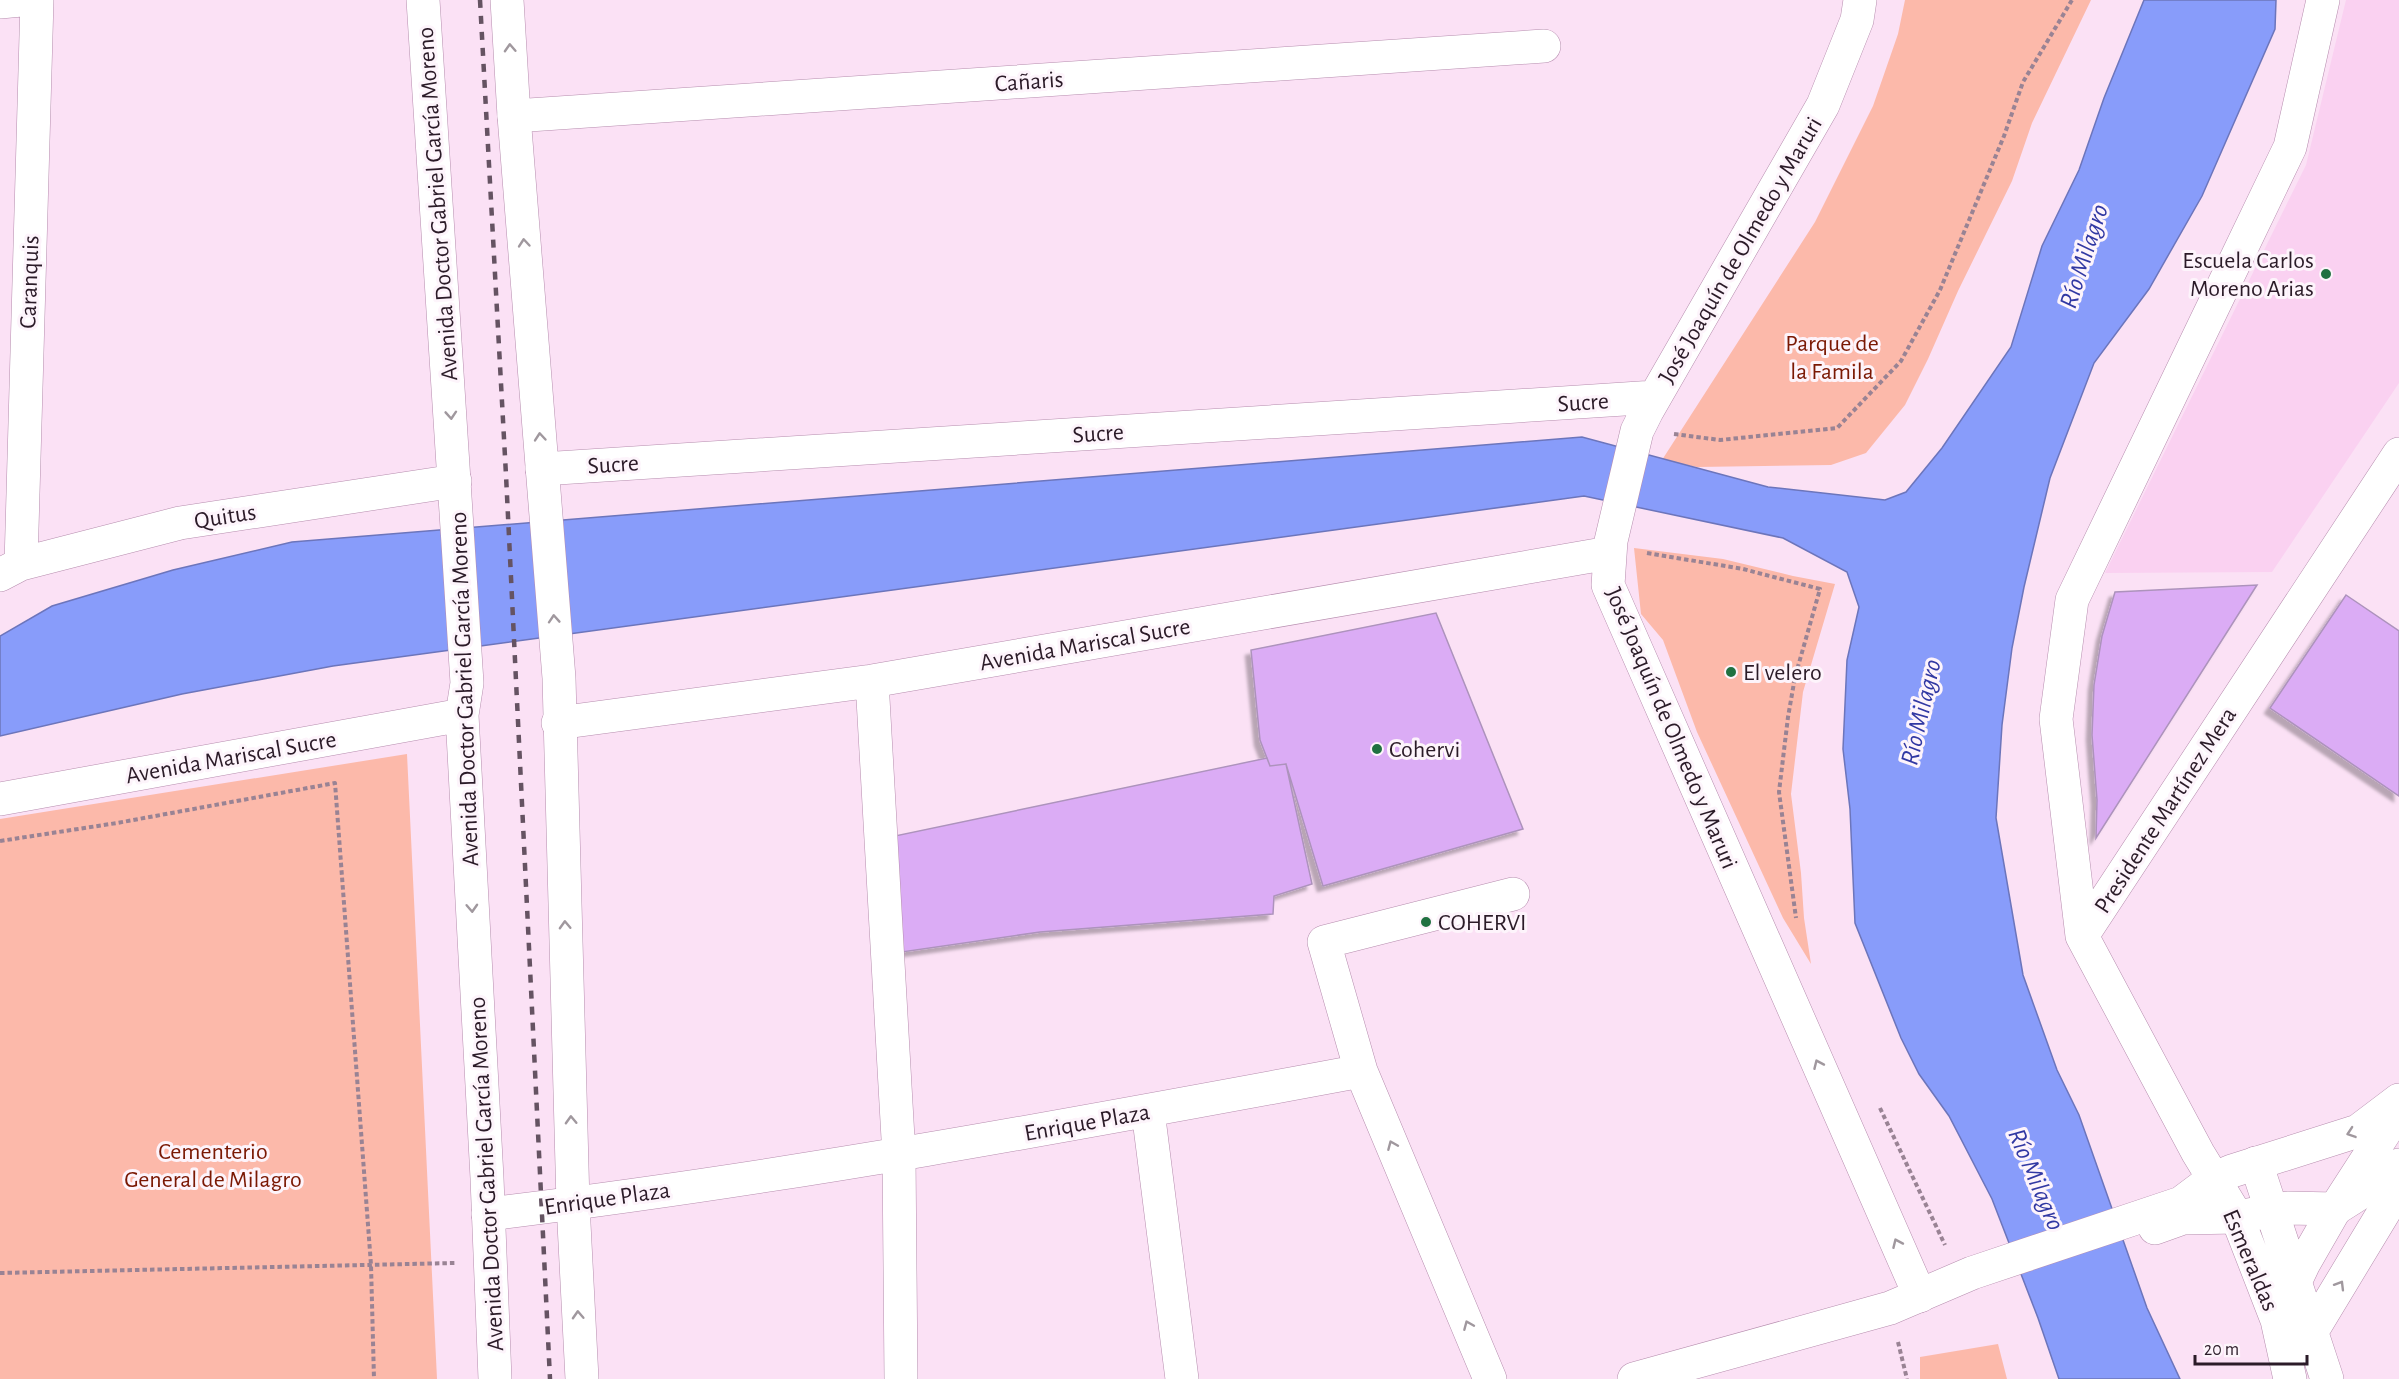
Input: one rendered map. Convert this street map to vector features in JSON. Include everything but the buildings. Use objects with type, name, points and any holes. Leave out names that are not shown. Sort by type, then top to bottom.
[{"type":"street","points":[[0,2],[21,0]]},
{"type":"street","name":"Caranquis","points":[[11,570],[37,0]]},
{"type":"street","name":"Avenida Doctor Gabriel García Moreno","points":[[423,0],[467,682],[462,715],[495,1379]]},
{"type":"street","points":[[507,0],[514,116],[559,678],[558,723],[573,1204],[582,1379]]},
{"type":"street","name":"José Joaquín de Olmedo y Maruri","points":[[1860,0],[1857,20],[1823,105],[1655,397],[1636,438],[1620,548],[1608,585],[1920,1296]]},
{"type":"street","points":[[2082,936],[2056,719],[2072,600],[2290,147],[2323,0]]},
{"type":"street","name":"Cañaris","points":[[514,116],[1544,46]]},
{"type":"street","name":"Sucre","points":[[542,469],[1655,397]]},
{"type":"street","name":"Presidente Martínez Mera","points":[[2213,1179],[2082,936],[2399,454]]},
{"type":"street","name":"Quitus","points":[[11,570],[180,523],[456,495]]},
{"type":"street","name":"Avenida Mariscal Sucre","points":[[558,723],[872,681],[1620,548]]},
{"type":"street","points":[[872,681],[899,1156],[901,1379]]},
{"type":"street","name":"Avenida Mariscal Sucre","points":[[0,799],[462,715]]},
{"type":"street","points":[[1490,1379],[1361,1071],[1324,942],[1513,894]]},
{"type":"street","name":"Enrique Plaza","points":[[488,1214],[573,1204],[899,1156],[1361,1071]]},
{"type":"street","points":[[2182,1211],[2213,1179],[2358,1131],[2399,1100]]},
{"type":"street","points":[[2277,1320],[2335,1209],[2399,1110]]},
{"type":"street","points":[[1148,1111],[1182,1379]]},
{"type":"street","points":[[2256,1163],[2327,1379]]},
{"type":"street","points":[[1634,1379],[1890,1308],[1920,1296],[1959,1293],[1966,1271],[2182,1211],[2237,1217],[2288,1208],[2335,1209],[2399,1166]]},
{"type":"street","name":"Esmeraldas","points":[[2213,1179],[2237,1217],[2277,1320],[2293,1376]]},
{"type":"street","points":[[2293,1376],[2311,1333],[2399,1187]]},
{"type":"path","points":[[1636,438],[1720,440],[1838,428],[1901,361],[1940,290],[2004,136],[2022,82],[2072,0]]},
{"type":"path","points":[[1620,548],[1743,568],[1820,589],[1795,676],[1779,792],[1799,926]]},
{"type":"path","points":[[0,841],[117,823],[334,783],[372,1265],[374,1379]]},
{"type":"path","points":[[1878,1104],[1966,1271]]},
{"type":"path","points":[[0,1273],[490,1262]]},
{"type":"shaded area","name":"Escuela Carlos Moreno Arias","points":[[2346,0],[2399,0],[2399,383],[2272,572],[2105,573],[2306,165]]},
{"type":"green space","name":"Parque de la Famila","points":[[1905,0],[2091,0],[2032,123],[2012,181],[1905,405],[1866,453],[1831,465],[1697,467],[1662,460],[1815,222],[1873,106],[1898,34]]},
{"type":"green space","points":[[1634,548],[1723,559],[1835,584],[1803,692],[1791,794],[1811,964],[1783,918],[1697,732],[1663,640],[1641,614]]},
{"type":"green space","name":"Cementerio General de Milagro","points":[[407,754],[437,1379],[0,1379],[0,819]]},
{"type":"green space","points":[[1998,1344],[2007,1379],[1920,1379],[1920,1357]]},
{"type":"water","name":"Río Milagro","points":[[2144,0],[2276,0],[2275,29],[2202,196],[2149,289],[2094,363],[2050,478],[2012,648],[2002,725],[1996,818],[2023,975],[2057,1070],[2079,1115],[2147,1308],[2180,1379],[2059,1379],[1992,1199],[1949,1116],[1919,1074],[1901,1038],[1855,923],[1850,809],[1843,749],[1847,660],[1859,607],[1847,572],[1783,538],[1584,496],[333,666],[182,694],[0,736],[0,636],[52,606],[173,570],[292,542],[1582,437],[1768,487],[1885,500],[1906,492],[1942,448],[2011,347],[2042,246],[2079,170],[2104,98]]},
{"type":"railway","points":[[480,0],[506,475],[550,1379]]},
{"type":"place","name":"Escuela Carlos Moreno Arias","points":[[2326,274]]},
{"type":"place","name":"El velero","points":[[1731,672]]},
{"type":"place","name":"Cohervi","points":[[1377,749]]},
{"type":"place","name":"COHERVI","points":[[1426,922]]}]
